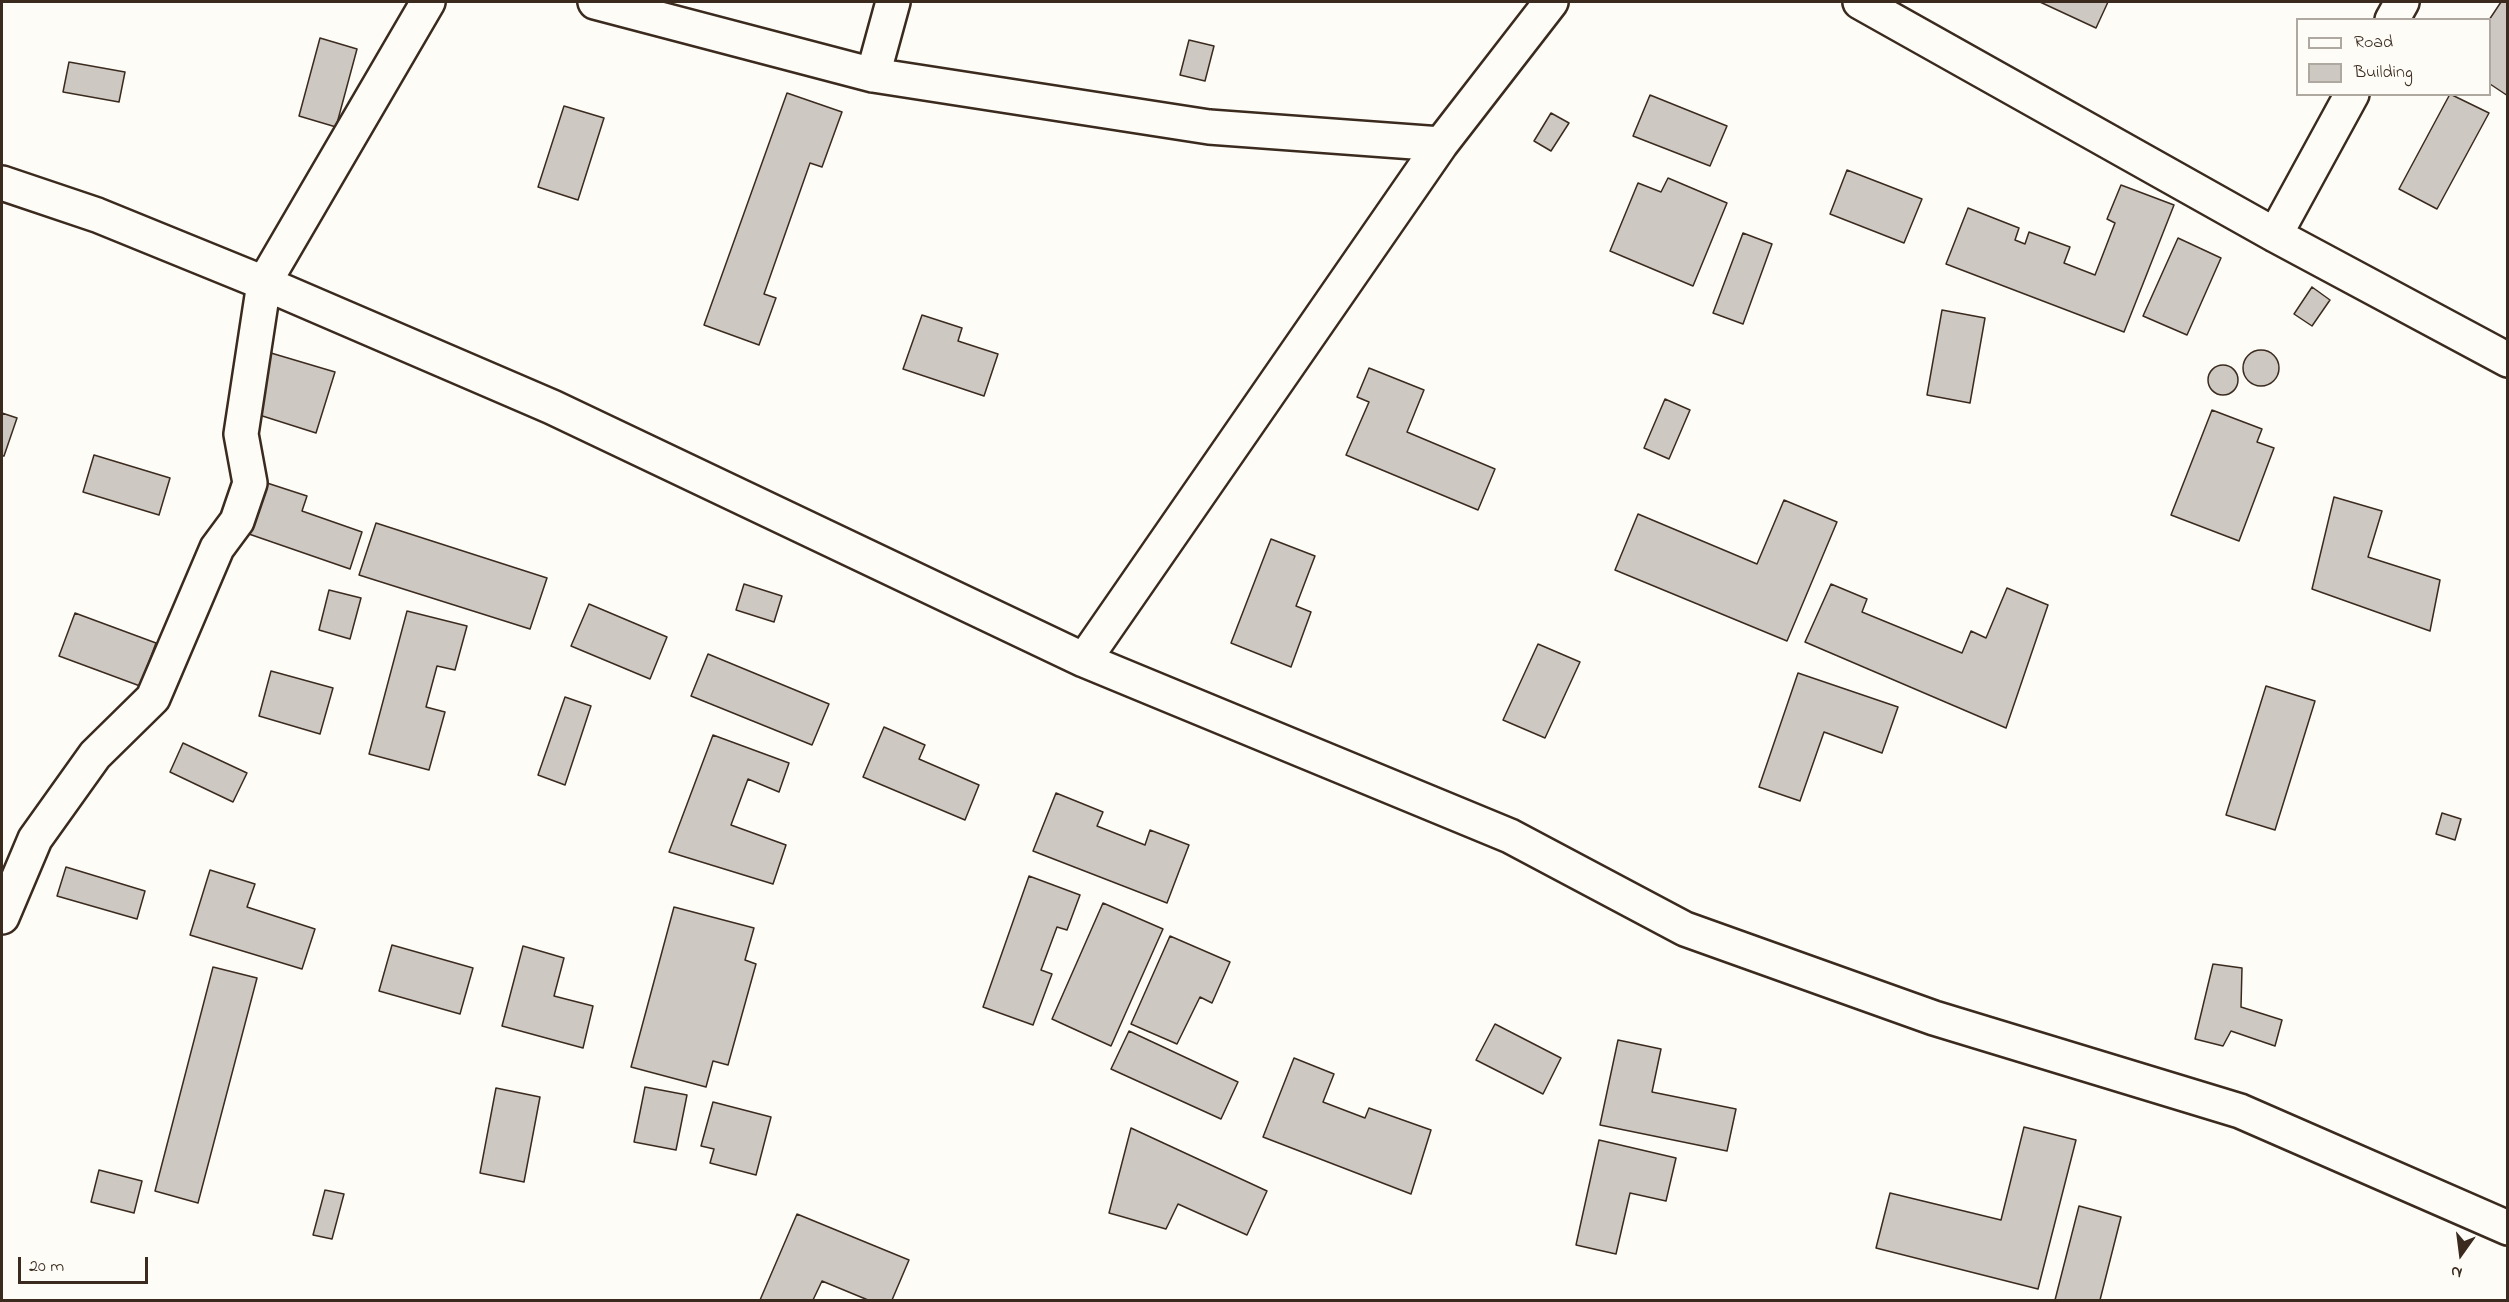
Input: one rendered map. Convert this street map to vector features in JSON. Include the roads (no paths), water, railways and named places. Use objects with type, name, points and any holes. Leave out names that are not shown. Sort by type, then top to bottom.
[{"type":"street","points":[[2,917],[35,839],[95,755],[153,698],[217,548],[237,521],[250,483],[241,434],[264,283],[429,2]]},
{"type":"street","points":[[596,2],[873,75],[1209,127],[1441,144]]},
{"type":"street","points":[[873,75],[893,2]]},
{"type":"street","points":[[1084,660],[1441,144],[1551,2]]},
{"type":"street","points":[[1860,2],[2275,235],[2508,360]]},
{"type":"street","points":[[2393,18],[2402,2]]},
{"type":"street","points":[[2275,235],[2351,96]]},
{"type":"street","points":[[2,183],[97,215],[264,283],[552,407],[1084,660],[1510,836],[1685,929],[1934,1018],[2241,1111],[2508,1228]]}]
